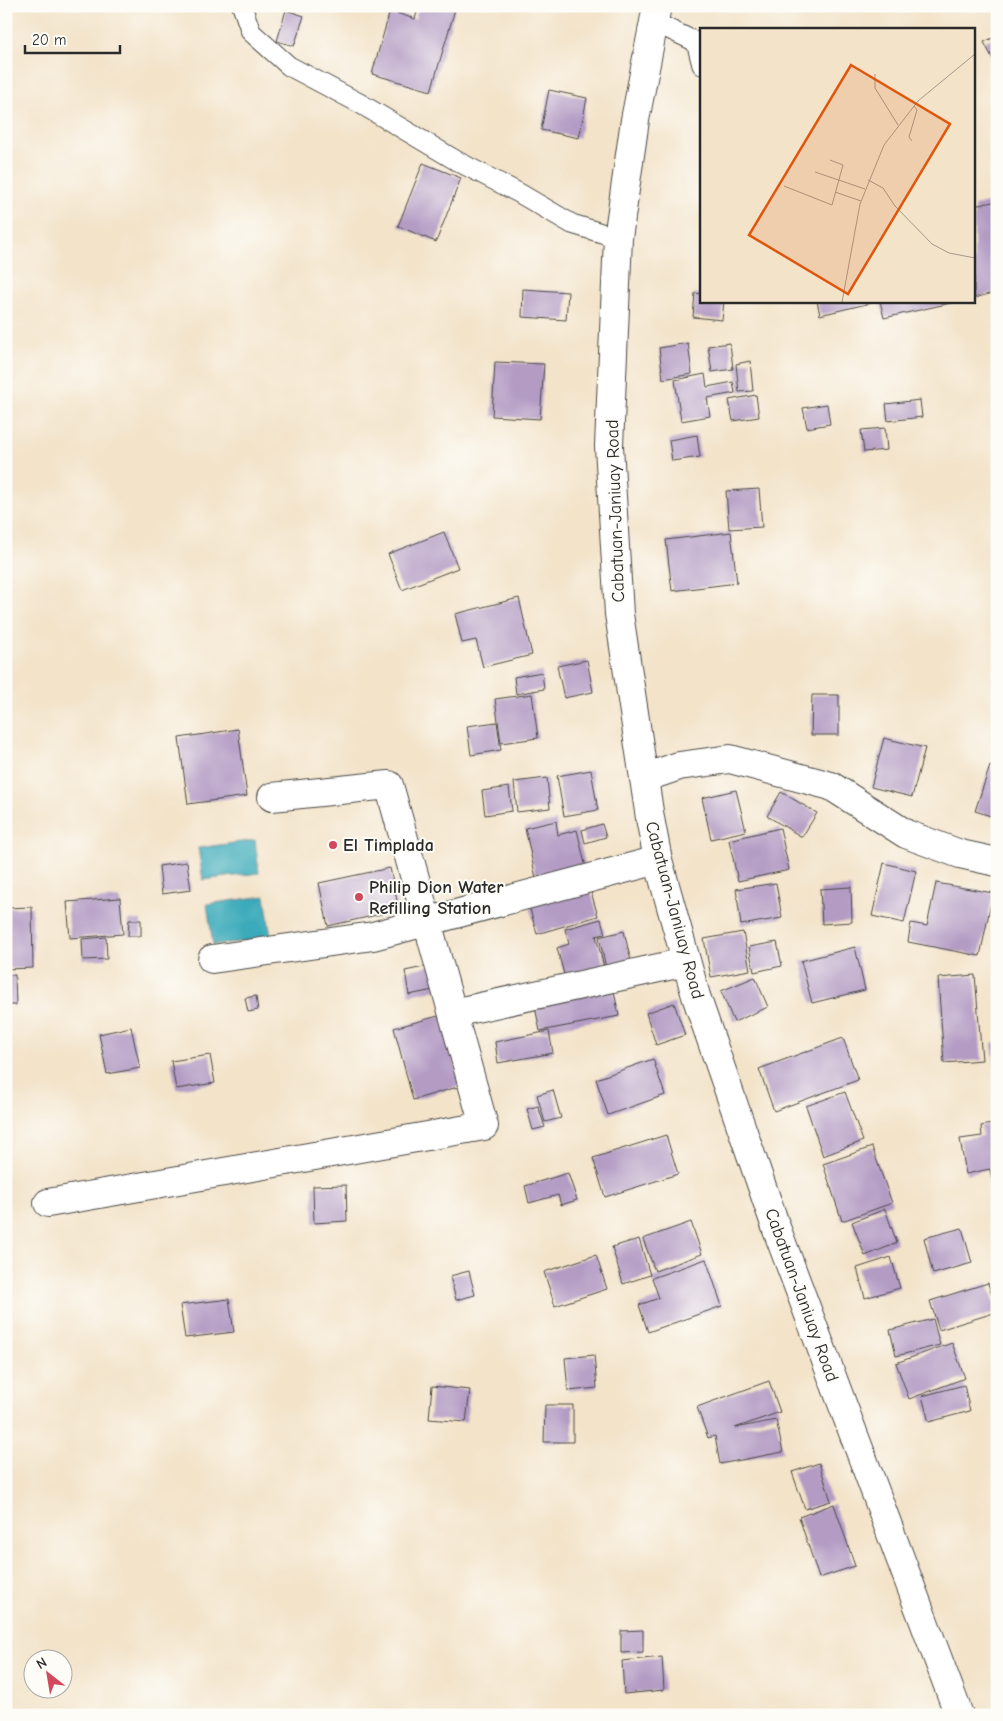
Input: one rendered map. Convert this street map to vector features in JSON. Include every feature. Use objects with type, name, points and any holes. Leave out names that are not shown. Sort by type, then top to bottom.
[{"type":"street","name":"Cabatuan-Janiuay Road","points":[[655,14],[635,120],[618,238],[609,446],[619,614],[658,860],[696,996],[777,1230],[959,1715]]},
{"type":"street","points":[[644,778],[679,766],[730,759],[831,786],[906,834],[960,854],[997,862]]},
{"type":"street","points":[[48,1203],[484,1126],[389,785],[272,797]]},
{"type":"street","points":[[212,959],[373,936],[658,860]]},
{"type":"street","points":[[453,1013],[686,962]]},
{"type":"lane","points":[[242,6],[251,32],[289,66],[361,104],[457,161],[519,193],[572,224],[618,238]]},
{"type":"lane","points":[[655,14],[696,42],[700,57]]},
{"type":"water","points":[[255,840],[259,873],[203,880],[198,848]]},
{"type":"water","points":[[265,896],[271,938],[213,945],[207,904]]},
{"type":"building","points":[[419,6],[456,6],[431,91],[372,74],[390,11],[415,19]]},
{"type":"building","points":[[286,10],[304,16],[294,46],[277,41]]},
{"type":"building","points":[[997,36],[997,67],[984,42]]},
{"type":"building","points":[[549,90],[587,98],[579,138],[541,130]]},
{"type":"building","points":[[423,163],[461,178],[436,242],[398,226]]},
{"type":"building","points":[[997,201],[997,292],[976,297],[976,206]]},
{"type":"building","points":[[523,289],[568,292],[566,320],[522,317]]},
{"type":"building","points":[[695,293],[700,294],[700,302],[724,302],[722,320],[693,317]]},
{"type":"building","points":[[817,302],[871,302],[871,303],[820,315]]},
{"type":"building","points":[[880,302],[955,302],[884,318]]},
{"type":"building","points":[[688,343],[692,374],[663,379],[659,348]]},
{"type":"building","points":[[730,343],[733,369],[712,372],[708,346]]},
{"type":"building","points":[[750,361],[753,391],[739,392],[736,364]]},
{"type":"building","points":[[495,362],[544,364],[540,419],[492,416]]},
{"type":"building","points":[[705,374],[707,387],[733,382],[735,393],[707,398],[710,416],[681,421],[675,380]]},
{"type":"building","points":[[756,395],[759,417],[733,421],[729,400]]},
{"type":"building","points":[[920,400],[922,417],[888,421],[886,404]]},
{"type":"building","points":[[827,404],[830,424],[807,428],[803,408]]},
{"type":"building","points":[[885,428],[887,450],[864,452],[861,430]]},
{"type":"building","points":[[697,435],[700,457],[672,461],[669,440]]},
{"type":"building","points":[[759,489],[762,527],[729,529],[726,491]]},
{"type":"building","points":[[444,532],[458,568],[402,590],[388,554]]},
{"type":"building","points":[[731,532],[737,583],[672,591],[666,540]]},
{"type":"building","points":[[519,598],[532,655],[483,667],[476,640],[462,643],[455,614]]},
{"type":"building","points":[[587,660],[593,692],[564,698],[557,666]]},
{"type":"building","points":[[542,672],[544,689],[516,694],[514,677]]},
{"type":"building","points":[[532,694],[538,738],[501,743],[495,699]]},
{"type":"building","points":[[812,695],[839,695],[839,735],[811,735]]},
{"type":"building","points":[[497,722],[501,750],[471,755],[467,726]]},
{"type":"building","points":[[238,729],[247,796],[188,804],[179,738]]},
{"type":"building","points":[[884,738],[925,748],[912,797],[871,787]]},
{"type":"building","points":[[990,766],[997,768],[997,818],[975,811]]},
{"type":"building","points":[[591,770],[598,810],[564,816],[557,776]]},
{"type":"building","points":[[547,778],[550,808],[517,812],[514,782]]},
{"type":"building","points":[[509,787],[512,811],[485,815],[482,791]]},
{"type":"building","points":[[736,790],[746,831],[711,839],[702,798]]},
{"type":"building","points":[[781,792],[817,813],[802,837],[767,816]]},
{"type":"building","points":[[556,821],[558,835],[577,830],[586,868],[536,878],[525,828]]},
{"type":"building","points":[[602,824],[606,837],[585,843],[582,830]]},
{"type":"building","points":[[780,828],[789,870],[738,881],[729,840]]},
{"type":"building","points":[[187,862],[191,890],[162,894],[159,866]]},
{"type":"building","points":[[884,863],[916,871],[904,923],[872,916]]},
{"type":"building","name":"Philip Dion Water Refilling Station","points":[[390,868],[399,910],[328,926],[319,883]]},
{"type":"building","points":[[776,883],[782,918],[741,925],[736,889]]},
{"type":"building","points":[[936,883],[993,893],[980,956],[908,942],[911,923],[927,926]]},
{"type":"building","points":[[589,885],[598,916],[537,934],[528,902]]},
{"type":"building","points":[[851,887],[852,922],[822,924],[820,889]]},
{"type":"building","points":[[120,898],[123,934],[70,938],[67,902]]},
{"type":"building","points":[[32,907],[33,968],[6,969],[6,908]]},
{"type":"building","points":[[601,919],[605,934],[596,936],[604,967],[565,978],[557,948],[569,944],[565,929]]},
{"type":"building","points":[[129,920],[141,920],[141,936],[128,936]]},
{"type":"building","points":[[624,931],[632,966],[607,972],[599,937]]},
{"type":"building","points":[[743,932],[750,970],[711,977],[704,939]]},
{"type":"building","points":[[106,937],[107,959],[83,960],[82,939]]},
{"type":"building","points":[[777,942],[782,966],[754,972],[749,947]]},
{"type":"building","points":[[855,947],[865,990],[812,1003],[801,961]]},
{"type":"building","points":[[433,965],[438,989],[409,995],[405,971]]},
{"type":"building","points":[[6,975],[15,975],[16,1005],[6,1005]]},
{"type":"building","points":[[975,975],[982,1060],[944,1063],[938,978]]},
{"type":"building","points":[[755,977],[768,1007],[734,1022],[721,991]]},
{"type":"building","points":[[613,986],[619,1016],[540,1031],[534,1002]]},
{"type":"building","points":[[256,996],[258,1010],[248,1012],[245,998]]},
{"type":"building","points":[[674,1003],[685,1035],[656,1045],[646,1013]]},
{"type":"building","points":[[442,1015],[461,1086],[413,1100],[394,1028]]},
{"type":"building","points":[[131,1027],[140,1068],[107,1074],[99,1034]]},
{"type":"building","points":[[549,1031],[553,1053],[498,1063],[495,1042]]},
{"type":"building","points":[[843,1038],[858,1080],[774,1111],[759,1069]]},
{"type":"building","points":[[997,1042],[997,1075],[996,1075],[992,1043]]},
{"type":"building","points":[[210,1055],[215,1083],[176,1089],[171,1061]]},
{"type":"building","points":[[653,1059],[665,1095],[608,1115],[596,1079]]},
{"type":"building","points":[[553,1090],[561,1118],[545,1122],[537,1095]]},
{"type":"building","points":[[845,1092],[863,1141],[823,1156],[806,1106]]},
{"type":"building","points":[[538,1106],[545,1127],[533,1130],[527,1109]]},
{"type":"building","points":[[997,1123],[997,1182],[992,1183],[990,1169],[966,1174],[960,1139],[982,1136],[981,1126]]},
{"type":"building","points":[[666,1135],[678,1174],[605,1197],[593,1158]]},
{"type":"building","points":[[872,1147],[892,1203],[842,1221],[823,1164]]},
{"type":"building","points":[[568,1173],[577,1200],[561,1205],[558,1195],[529,1203],[525,1186]]},
{"type":"building","points":[[346,1185],[347,1221],[314,1223],[313,1186]]},
{"type":"building","points":[[885,1209],[897,1243],[865,1256],[852,1222]]},
{"type":"building","points":[[691,1222],[702,1254],[655,1271],[643,1239]]},
{"type":"building","points":[[962,1228],[972,1263],[933,1274],[924,1238]]},
{"type":"building","points":[[639,1239],[650,1275],[623,1284],[612,1247]]},
{"type":"building","points":[[596,1255],[607,1289],[555,1306],[544,1272]]},
{"type":"building","points":[[891,1257],[900,1288],[865,1298],[857,1268]]},
{"type":"building","points":[[706,1259],[722,1306],[648,1332],[639,1305],[659,1298],[652,1278]]},
{"type":"building","points":[[469,1271],[475,1295],[456,1300],[450,1276]]},
{"type":"building","points":[[988,1283],[997,1312],[939,1330],[930,1301]]},
{"type":"building","points":[[229,1299],[234,1332],[185,1338],[180,1305]]},
{"type":"building","points":[[933,1319],[940,1345],[896,1356],[890,1330]]},
{"type":"building","points":[[952,1343],[965,1378],[909,1399],[896,1363]]},
{"type":"building","points":[[594,1355],[597,1388],[568,1391],[565,1358]]},
{"type":"building","points":[[769,1381],[780,1412],[735,1428],[776,1420],[783,1452],[720,1464],[715,1436],[708,1438],[697,1407]]},
{"type":"building","points":[[964,1385],[970,1411],[929,1422],[922,1396]]},
{"type":"building","points":[[432,1386],[470,1390],[466,1422],[429,1419]]},
{"type":"building","points":[[545,1405],[573,1405],[573,1442],[544,1442]]},
{"type":"building","points":[[819,1463],[831,1501],[805,1509],[792,1472]]},
{"type":"building","points":[[834,1504],[855,1566],[819,1578],[799,1517]]},
{"type":"building","points":[[643,1630],[643,1652],[621,1653],[621,1631]]},
{"type":"building","points":[[662,1657],[664,1690],[624,1694],[622,1661]]},
{"type":"place","name":"El Timplada","points":[[333,845]]},
{"type":"place","name":"Philip Dion Water Refilling Station","points":[[359,897]]}]
